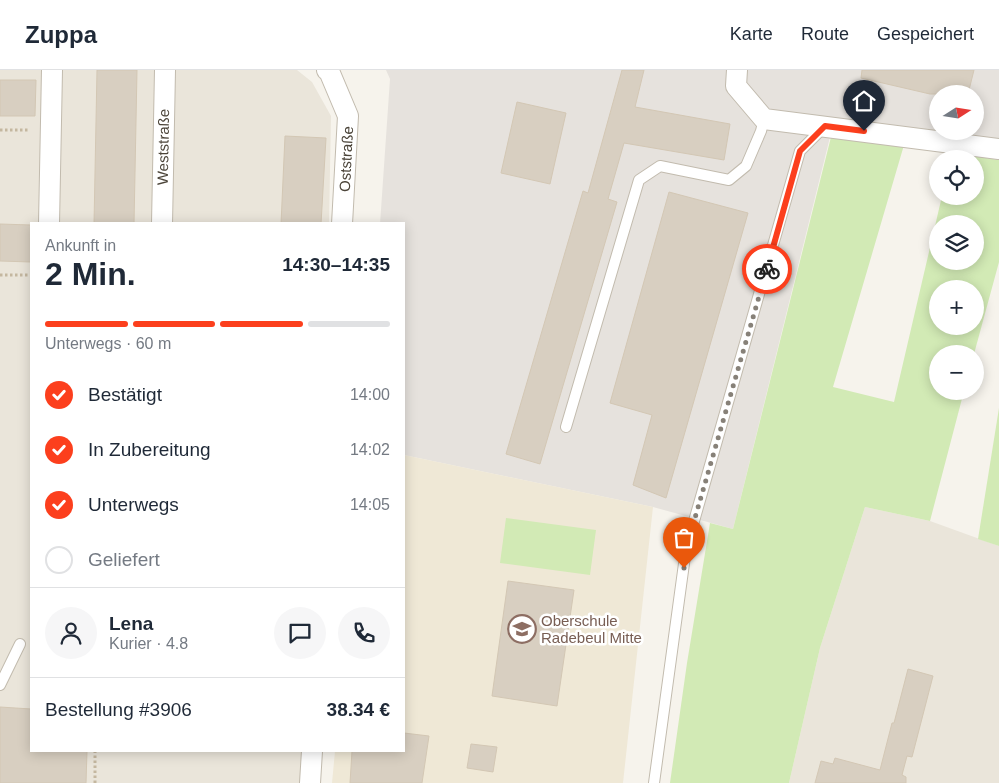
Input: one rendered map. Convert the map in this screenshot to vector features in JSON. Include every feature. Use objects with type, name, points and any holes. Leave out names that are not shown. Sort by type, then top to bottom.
[{"type":"street","points":[[49,222],[52,70]]},
{"type":"street","name":"Weststraße","points":[[162,222],[165,70]]},
{"type":"street","name":"Oststraße","points":[[327,70],[348,116],[342,222]]},
{"type":"street","points":[[737,70],[736,86],[764,119],[999,149]]},
{"type":"street","points":[[310,783],[312,752]]},
{"type":"lane","points":[[566,426],[639,180],[660,166],[729,180],[746,166],[764,119]]},
{"type":"lane","points":[[654,783],[686,549],[800,151],[825,126]]},
{"type":"lane","points":[[0,684],[20,644]]},
{"type":"path","points":[[0,130],[51,131]]},
{"type":"path","points":[[0,274],[30,275]]},
{"type":"path","points":[[95,752],[95,783]]},
{"type":"shaded area","points":[[0,70],[297,70],[312,82],[331,116],[329,222],[30,222],[30,752],[315,752],[314,783],[0,783]]},
{"type":"shaded area","points":[[386,70],[999,70],[999,160],[984,158],[984,150],[936,150],[830,137],[733,529],[653,507],[405,455],[405,222],[380,222],[390,79]]},
{"type":"shaded area","name":"Oberschule Radebeul Mitte","points":[[405,455],[653,507],[623,783],[332,783],[335,752],[405,752]]},
{"type":"shaded area","points":[[865,507],[930,521],[999,546],[999,783],[789,783],[820,648]]},
{"type":"green space","points":[[831,137],[904,145],[833,387],[894,402],[929,252],[929,270],[984,270],[984,215],[938,215],[940,205],[984,205],[984,158],[999,160],[999,262],[984,317],[984,280],[929,280],[929,335],[979,335],[976,345],[929,345],[929,400],[962,400],[930,521],[865,507],[820,648],[789,783],[670,783],[710,523],[733,529]]},
{"type":"green space","points":[[999,408],[999,546],[978,539]]},
{"type":"green space","points":[[506,518],[596,530],[590,575],[500,563]]},
{"type":"building","points":[[97,70],[137,70],[134,222],[94,222]]},
{"type":"building","points":[[622,70],[644,70],[635,107],[730,124],[724,160],[624,143],[608,199],[617,202],[540,464],[506,454],[583,191],[588,193]]},
{"type":"building","points":[[862,70],[974,70],[970,85],[929,85],[929,94],[861,78]]},
{"type":"building","points":[[0,80],[36,80],[35,116],[0,116]]},
{"type":"building","points":[[517,102],[566,113],[550,184],[501,173]]},
{"type":"building","points":[[285,136],[326,138],[321,222],[281,222]]},
{"type":"building","points":[[669,192],[748,213],[666,498],[633,485],[652,415],[610,403]]},
{"type":"building","points":[[0,224],[30,225],[30,262],[0,261]]},
{"type":"building","points":[[508,581],[574,590],[557,706],[492,696]]},
{"type":"building","points":[[908,669],[933,676],[912,757],[907,756],[902,775],[906,777],[906,783],[815,783],[821,761],[833,764],[835,758],[880,770]]},
{"type":"building","points":[[0,707],[30,709],[30,752],[87,752],[86,783],[0,783]]},
{"type":"building","points":[[405,733],[429,736],[422,783],[350,783],[352,752],[405,752]]},
{"type":"building","points":[[471,744],[497,747],[493,772],[467,768]]},
{"type":"way so far","points":[[684,568],[686,549],[767,269]]},
{"type":"place","name":"Oberschule Radebeul Mitte","points":[[522,629]]},
{"type":"route","points":[[767,269],[800,151],[825,126],[864,131]]}]
